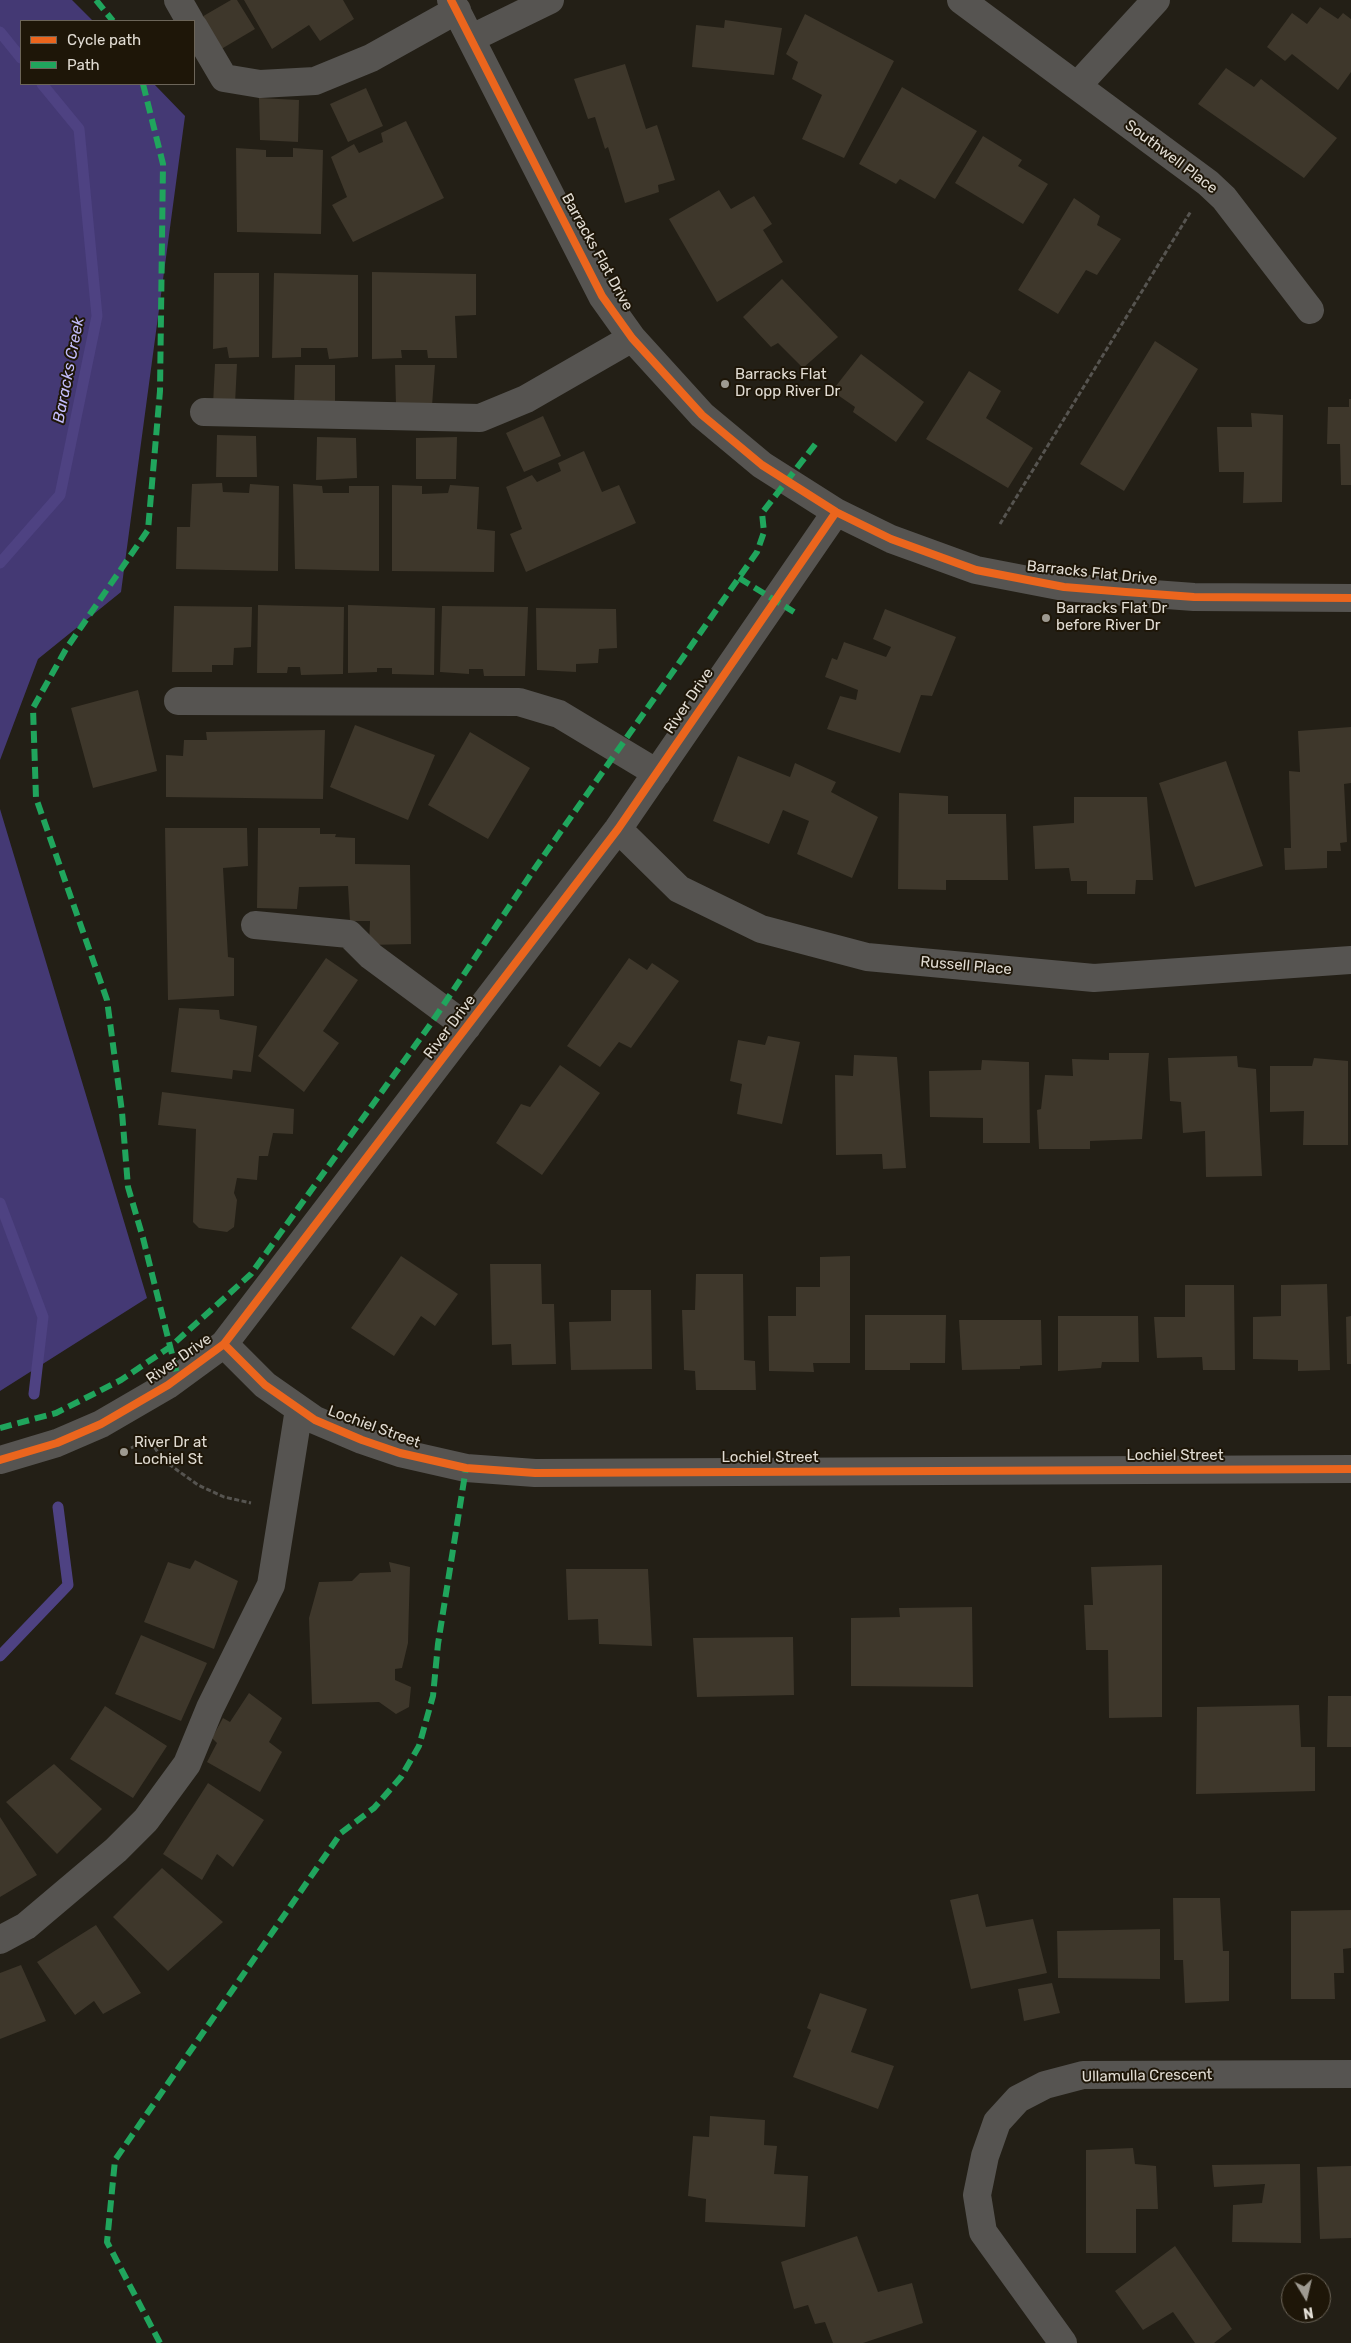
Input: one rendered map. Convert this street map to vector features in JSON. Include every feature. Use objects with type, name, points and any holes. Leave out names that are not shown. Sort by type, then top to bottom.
[{"type":"street","points":[[178,0],[189,20]]},
{"type":"street","points":[[472,38],[550,0]]},
{"type":"street","name":"Southwell Place","points":[[961,0],[1208,183],[1224,198],[1310,310]]},
{"type":"street","points":[[1077,86],[1156,0]]},
{"type":"street","points":[[195,29],[224,78],[260,84],[315,81],[371,58],[454,5]]},
{"type":"street","name":"Barracks Flat Drive","points":[[454,5],[602,296],[632,338],[702,415],[762,465],[836,512],[891,539],[976,570],[1064,587],[1194,597],[1351,598]]},
{"type":"street","points":[[204,412],[480,418],[526,399],[632,338]]},
{"type":"street","name":"River Drive","points":[[0,1460],[57,1443],[108,1420],[168,1385],[224,1344],[618,829],[836,512]]},
{"type":"street","points":[[178,701],[519,702],[559,714],[657,773]]},
{"type":"street","name":"Russell Place","points":[[618,829],[679,889],[761,929],[867,957],[1094,978],[1351,960]]},
{"type":"street","points":[[255,925],[349,934],[372,956],[467,1027]]},
{"type":"street","name":"Lochiel Street","points":[[224,1344],[265,1385],[316,1420],[362,1440],[435,1463],[466,1468],[535,1473],[1351,1469]]},
{"type":"street","points":[[0,1940],[26,1926],[116,1850],[146,1820],[187,1764],[210,1708],[270,1585],[299,1409]]},
{"type":"street","name":"Ullamulla Crescent","points":[[1063,2343],[984,2232],[977,2195],[985,2156],[996,2122],[1018,2099],[1044,2085],[1084,2075],[1351,2074]]},
{"type":"path","points":[[1000,524],[1208,183]]},
{"type":"path","points":[[131,1448],[149,1439],[163,1460],[198,1485],[230,1499],[282,1507]]},
{"type":"shaded area","points":[[0,0],[72,0],[92,20],[20,20],[20,85],[155,85],[185,116],[121,592],[38,659],[0,760]]},
{"type":"shaded area","points":[[0,809],[147,1298],[0,1391]]},
{"type":"building","points":[[231,0],[237,0],[255,29],[218,51],[200,18]]},
{"type":"building","points":[[244,0],[343,0],[354,19],[320,41],[309,25],[272,49]]},
{"type":"building","points":[[1320,7],[1338,19],[1343,13],[1351,19],[1351,72],[1338,90],[1292,54],[1285,61],[1267,47],[1292,13],[1307,24]]},
{"type":"building","points":[[805,14],[894,61],[844,158],[802,139],[822,95],[792,79],[798,62],[786,54]]},
{"type":"building","points":[[725,20],[782,28],[774,75],[692,67],[696,25],[724,28]]},
{"type":"building","points":[[625,64],[646,129],[657,125],[675,180],[658,185],[659,192],[625,203],[608,147],[605,149],[595,117],[588,119],[574,79]]},
{"type":"building","points":[[1226,68],[1254,87],[1261,79],[1337,138],[1304,178],[1198,104]]},
{"type":"building","points":[[902,87],[977,131],[935,199],[900,179],[896,184],[859,164]]},
{"type":"building","points":[[366,88],[383,126],[348,142],[330,104]]},
{"type":"building","points":[[259,98],[299,100],[298,142],[260,140]]},
{"type":"building","points":[[406,121],[444,198],[353,242],[332,205],[347,197],[331,157],[354,144],[359,153],[383,142],[381,133]]},
{"type":"building","points":[[983,136],[1022,160],[1018,166],[1048,184],[1023,224],[955,183]]},
{"type":"building","points":[[236,148],[266,150],[266,157],[293,157],[293,148],[323,150],[321,234],[237,232]]},
{"type":"building","points":[[719,190],[731,209],[754,196],[772,224],[763,230],[783,262],[717,302],[669,219]]},
{"type":"building","points":[[1074,198],[1100,216],[1097,225],[1121,239],[1097,275],[1086,270],[1058,314],[1018,290]]},
{"type":"building","points":[[372,272],[476,274],[476,315],[455,316],[457,358],[428,358],[427,350],[401,350],[402,358],[372,359]]},
{"type":"building","points":[[214,273],[259,273],[259,357],[229,358],[227,347],[213,349]]},
{"type":"building","points":[[274,273],[358,275],[358,357],[329,359],[327,348],[301,348],[301,357],[272,358]]},
{"type":"building","points":[[782,279],[838,337],[803,368],[778,343],[771,347],[743,317]]},
{"type":"building","points":[[1155,341],[1198,369],[1124,491],[1080,464]]},
{"type":"building","points":[[861,354],[924,402],[896,442],[853,412],[855,407],[832,391]]},
{"type":"building","points":[[215,364],[237,364],[235,404],[213,405]]},
{"type":"building","points":[[295,365],[335,365],[335,404],[294,404]]},
{"type":"building","points":[[395,365],[435,365],[432,406],[396,406]]},
{"type":"building","points":[[969,371],[1001,391],[986,418],[1033,448],[1008,488],[926,439]]},
{"type":"building","points":[[1349,399],[1351,399],[1351,485],[1341,485],[1340,444],[1327,444],[1328,407],[1349,407]]},
{"type":"building","points":[[1251,413],[1283,415],[1282,502],[1243,503],[1244,472],[1219,472],[1217,427],[1252,427]]},
{"type":"building","points":[[543,416],[561,456],[524,472],[506,433]]},
{"type":"building","points":[[217,435],[256,436],[257,477],[216,477]]},
{"type":"building","points":[[317,437],[356,438],[357,478],[316,480]]},
{"type":"building","points":[[457,437],[456,479],[416,479],[416,438]]},
{"type":"building","points":[[584,451],[602,492],[619,485],[636,523],[526,572],[510,534],[522,529],[506,487],[532,475],[537,482],[561,471],[558,463]]},
{"type":"building","points":[[222,483],[223,492],[249,493],[250,484],[279,486],[278,571],[176,569],[177,527],[190,527],[192,484]]},
{"type":"building","points":[[293,484],[322,486],[323,493],[349,493],[349,486],[379,486],[379,571],[295,569]]},
{"type":"building","points":[[392,485],[422,486],[422,494],[448,493],[450,485],[479,487],[477,529],[495,531],[494,572],[392,571]]},
{"type":"building","points":[[258,605],[344,607],[343,674],[301,675],[300,667],[288,667],[287,673],[257,673]]},
{"type":"building","points":[[348,605],[435,608],[434,675],[392,674],[392,668],[377,668],[377,672],[348,673]]},
{"type":"building","points":[[174,606],[252,607],[251,647],[234,648],[233,665],[212,665],[212,672],[172,672]]},
{"type":"building","points":[[442,606],[528,607],[525,676],[484,676],[483,669],[469,669],[469,674],[440,672]]},
{"type":"building","points":[[536,608],[616,609],[617,648],[599,649],[598,663],[576,664],[576,672],[537,670]]},
{"type":"building","points":[[885,609],[956,637],[932,696],[921,695],[900,753],[827,729],[840,696],[856,700],[858,690],[825,677],[832,658],[837,660],[844,642],[886,657],[891,647],[873,639]]},
{"type":"building","points":[[138,690],[157,771],[93,788],[71,708]]},
{"type":"building","points":[[355,725],[435,755],[408,820],[330,787]]},
{"type":"building","points":[[1351,727],[1351,783],[1344,784],[1347,842],[1340,843],[1341,851],[1327,851],[1327,868],[1285,870],[1284,848],[1291,848],[1289,771],[1300,772],[1298,731]]},
{"type":"building","points":[[325,730],[323,799],[166,797],[166,755],[183,756],[184,740],[207,740],[206,732]]},
{"type":"building","points":[[470,732],[530,768],[488,839],[428,805]]},
{"type":"building","points":[[738,756],[790,777],[795,763],[836,782],[831,792],[878,817],[852,878],[797,854],[809,821],[783,810],[769,844],[713,821]]},
{"type":"building","points":[[1226,761],[1263,866],[1195,887],[1159,783]]},
{"type":"building","points":[[899,793],[948,796],[948,814],[1006,814],[1008,880],[946,880],[946,890],[898,889]]},
{"type":"building","points":[[1074,797],[1147,797],[1153,880],[1136,880],[1135,894],[1087,894],[1087,881],[1071,881],[1069,868],[1035,869],[1033,826],[1074,823]]},
{"type":"building","points":[[165,828],[247,828],[248,866],[223,868],[228,957],[234,958],[234,996],[168,1000]]},
{"type":"building","points":[[258,828],[320,828],[320,834],[336,834],[335,837],[355,838],[355,864],[410,865],[411,944],[369,945],[370,921],[350,921],[348,886],[299,887],[297,909],[257,908]]},
{"type":"building","points":[[326,958],[358,980],[323,1031],[339,1043],[304,1092],[258,1056]]},
{"type":"building","points":[[629,958],[647,970],[652,963],[679,981],[631,1048],[619,1042],[600,1067],[567,1046]]},
{"type":"building","points":[[179,1008],[219,1010],[220,1019],[257,1026],[251,1072],[233,1070],[232,1079],[171,1072]]},
{"type":"building","points":[[768,1036],[800,1042],[782,1124],[737,1114],[742,1084],[730,1081],[738,1040],[765,1045]]},
{"type":"building","points":[[1109,1053],[1149,1053],[1142,1139],[1090,1141],[1090,1149],[1039,1149],[1037,1110],[1041,1109],[1045,1075],[1073,1076],[1072,1059],[1109,1060]]},
{"type":"building","points":[[854,1055],[897,1057],[906,1168],[883,1169],[882,1154],[836,1155],[835,1075],[853,1076]]},
{"type":"building","points":[[1237,1056],[1238,1067],[1256,1069],[1262,1176],[1206,1177],[1205,1131],[1183,1133],[1181,1102],[1170,1101],[1168,1058]]},
{"type":"building","points":[[1314,1058],[1348,1061],[1348,1145],[1303,1145],[1304,1111],[1270,1112],[1270,1066],[1312,1066]]},
{"type":"building","points":[[982,1060],[1029,1062],[1030,1143],[983,1143],[983,1118],[930,1117],[929,1071],[981,1070]]},
{"type":"building","points":[[560,1065],[600,1093],[542,1175],[496,1143],[521,1104],[530,1107]]},
{"type":"building","points":[[162,1092],[294,1109],[293,1134],[273,1133],[268,1156],[259,1156],[257,1180],[237,1178],[234,1193],[237,1200],[234,1227],[227,1232],[199,1228],[193,1222],[196,1129],[158,1125]]},
{"type":"building","points":[[401,1256],[458,1294],[435,1326],[421,1316],[394,1356],[351,1328]]},
{"type":"building","points":[[850,1256],[850,1363],[813,1363],[814,1372],[769,1371],[768,1316],[796,1316],[796,1287],[820,1287],[820,1257]]},
{"type":"building","points":[[490,1264],[541,1264],[542,1304],[554,1304],[556,1364],[512,1365],[511,1344],[492,1345]]},
{"type":"building","points":[[696,1274],[743,1274],[744,1360],[755,1361],[756,1390],[696,1390],[695,1371],[684,1370],[682,1310],[695,1310]]},
{"type":"building","points":[[1327,1284],[1330,1370],[1298,1371],[1298,1360],[1253,1359],[1253,1317],[1281,1316],[1281,1285]]},
{"type":"building","points":[[1185,1285],[1234,1285],[1235,1370],[1203,1370],[1202,1357],[1157,1358],[1154,1317],[1185,1317]]},
{"type":"building","points":[[611,1290],[651,1290],[652,1369],[571,1370],[569,1322],[611,1321]]},
{"type":"building","points":[[865,1315],[946,1315],[945,1363],[910,1363],[910,1370],[865,1370]]},
{"type":"building","points":[[1058,1316],[1138,1316],[1139,1362],[1102,1362],[1101,1368],[1058,1371]]},
{"type":"building","points":[[1351,1316],[1351,1364],[1347,1364],[1346,1317]]},
{"type":"building","points":[[959,1320],[1041,1320],[1042,1365],[1020,1366],[1020,1369],[962,1370]]},
{"type":"building","points":[[195,1560],[238,1581],[214,1649],[144,1622],[168,1562],[190,1569]]},
{"type":"building","points":[[389,1562],[410,1567],[408,1643],[402,1668],[395,1669],[395,1680],[411,1687],[409,1707],[396,1714],[379,1702],[312,1704],[309,1618],[319,1582],[352,1581],[360,1573],[391,1572]]},
{"type":"building","points":[[1162,1565],[1162,1717],[1109,1718],[1108,1650],[1086,1650],[1084,1605],[1093,1605],[1091,1567]]},
{"type":"building","points":[[566,1569],[648,1569],[652,1646],[599,1644],[598,1619],[568,1620]]},
{"type":"building","points":[[972,1607],[973,1687],[851,1686],[851,1618],[900,1617],[899,1608]]},
{"type":"building","points":[[141,1635],[207,1663],[181,1721],[115,1694]]},
{"type":"building","points":[[793,1637],[794,1695],[697,1697],[693,1638]]},
{"type":"building","points":[[249,1693],[282,1718],[269,1742],[282,1752],[260,1792],[207,1762],[217,1743],[212,1738],[223,1718],[230,1722]]},
{"type":"building","points":[[1328,1696],[1351,1696],[1351,1747],[1327,1747]]},
{"type":"building","points":[[1299,1705],[1301,1747],[1315,1747],[1315,1791],[1196,1794],[1197,1707]]},
{"type":"building","points":[[105,1706],[167,1746],[133,1798],[70,1759]]},
{"type":"building","points":[[54,1764],[102,1809],[57,1854],[6,1802]]},
{"type":"building","points":[[208,1783],[264,1820],[233,1867],[217,1854],[202,1880],[163,1854]]},
{"type":"building","points":[[0,1817],[37,1875],[0,1897]]},
{"type":"building","points":[[162,1868],[223,1922],[168,1971],[113,1917]]},
{"type":"building","points":[[978,1894],[986,1927],[1033,1919],[1047,1973],[971,1989],[950,1900]]},
{"type":"building","points":[[1173,1898],[1220,1898],[1223,1951],[1229,1951],[1229,2001],[1185,2003],[1183,1960],[1174,1960]]},
{"type":"building","points":[[1351,1910],[1351,1948],[1343,1949],[1344,1973],[1334,1973],[1335,1999],[1291,1999],[1291,1911]]},
{"type":"building","points":[[96,1925],[141,1993],[103,2014],[94,2001],[75,2015],[37,1962]]},
{"type":"building","points":[[1160,1929],[1160,1979],[1058,1978],[1057,1931]]},
{"type":"building","points":[[21,1965],[46,2021],[0,2039],[0,1973]]},
{"type":"building","points":[[1052,1983],[1060,2013],[1024,2021],[1018,1989]]},
{"type":"building","points":[[820,1993],[867,2009],[851,2052],[894,2066],[878,2109],[793,2077],[811,2030],[807,2028]]},
{"type":"building","points":[[710,2116],[765,2120],[764,2145],[777,2146],[774,2174],[808,2176],[805,2227],[705,2222],[706,2199],[688,2196],[693,2136],[709,2137]]},
{"type":"building","points":[[1133,2148],[1135,2164],[1156,2166],[1158,2209],[1136,2209],[1136,2253],[1086,2253],[1086,2150]]},
{"type":"building","points":[[1300,2164],[1301,2243],[1232,2242],[1233,2205],[1262,2203],[1265,2184],[1214,2187],[1212,2165]]},
{"type":"building","points":[[1351,2166],[1351,2238],[1320,2239],[1317,2167]]},
{"type":"building","points":[[857,2236],[878,2292],[912,2283],[923,2323],[863,2343],[833,2343],[825,2322],[815,2324],[808,2305],[794,2309],[781,2262]]},
{"type":"building","points":[[1175,2246],[1232,2329],[1214,2343],[1195,2343],[1173,2312],[1143,2330],[1115,2291]]},
{"type":"waterway","name":"Baracks Creek","points":[[0,32],[20,57]]},
{"type":"waterway","name":"Baracks Creek","points":[[0,563],[60,495],[97,316],[79,129],[43,85]]},
{"type":"waterway","name":"Baracks Creek","points":[[0,1203],[43,1317],[34,1394]]},
{"type":"waterway","name":"Baracks Creek","points":[[0,1656],[68,1585],[58,1507]]},
{"type":"marked path","points":[[96,0],[112,20]]},
{"type":"marked path","points":[[143,85],[163,164],[160,391],[148,530],[66,649],[33,708],[36,798],[107,1000],[122,1112],[128,1187],[143,1238],[178,1378]]},
{"type":"marked path","points":[[0,1428],[56,1413],[121,1380],[170,1347],[251,1274],[432,1022],[533,871],[757,552],[764,532],[762,513],[817,442]]},
{"type":"marked path","points":[[739,578],[794,612]]},
{"type":"marked path","points":[[160,2343],[107,2242],[115,2160],[341,1833],[374,1808],[401,1777],[419,1746],[433,1696],[438,1644],[466,1468]]},
{"type":"cycle path","points":[[451,0],[602,296],[632,338],[702,415],[762,465],[836,512],[891,539],[976,570],[1064,587],[1126,592],[1194,597],[1351,598]]},
{"type":"cycle path","points":[[0,1460],[57,1443],[101,1424],[168,1385],[224,1344],[618,829],[836,512]]},
{"type":"cycle path","points":[[224,1344],[265,1385],[315,1420],[362,1440],[400,1453],[466,1468],[535,1473],[1351,1469]]},
{"type":"place","name":"Barracks Flat Dr opp River Dr","points":[[725,384]]},
{"type":"place","name":"Barracks Flat Dr before River Dr","points":[[1046,618]]},
{"type":"place","name":"River Dr at Lochiel St","points":[[124,1452]]}]
